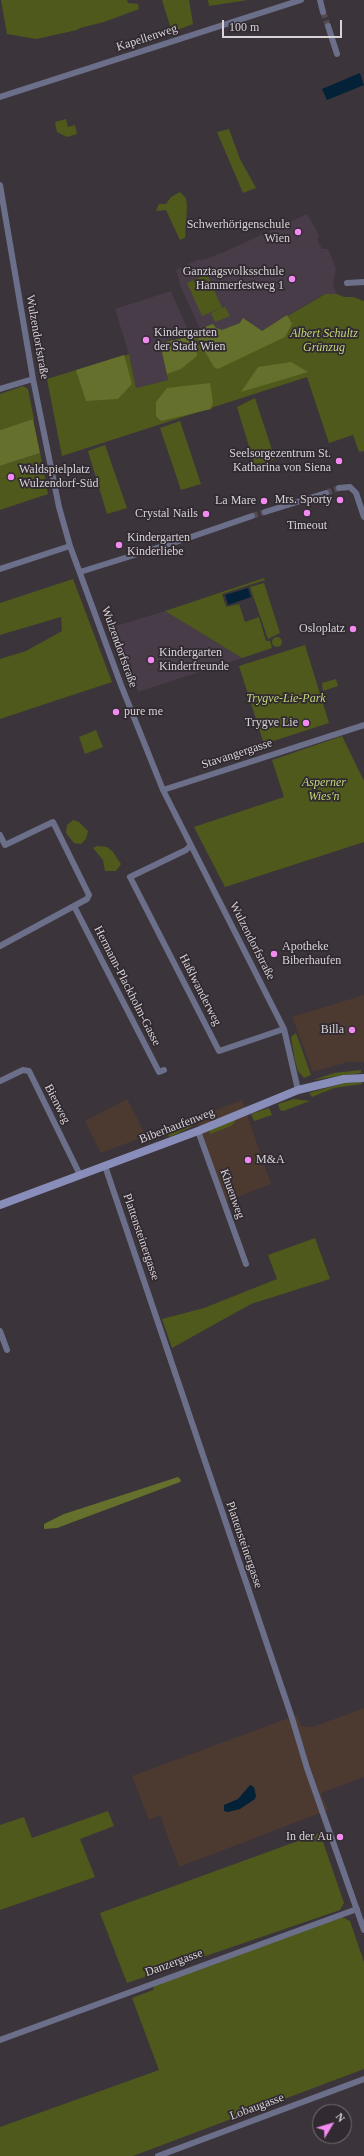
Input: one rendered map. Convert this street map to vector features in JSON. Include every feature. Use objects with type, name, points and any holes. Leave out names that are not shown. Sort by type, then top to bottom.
[{"type":"main road","name":"Biberhaufenweg","points":[[0,1205],[198,1131],[298,1090],[344,1079],[364,1078]]},
{"type":"street","name":"Kapellenweg","points":[[0,97],[301,0]]},
{"type":"street","points":[[320,0],[324,12]]},
{"type":"street","points":[[328,26],[337,54]]},
{"type":"street","name":"Wulzendorfstraße","points":[[0,185],[33,379],[59,507],[70,546],[163,790],[190,846],[284,1028],[298,1090]]},
{"type":"street","points":[[347,283],[364,282]]},
{"type":"street","points":[[0,389],[33,379]]},
{"type":"street","points":[[338,488],[350,487],[356,493],[364,517]]},
{"type":"street","points":[[265,512],[326,493]]},
{"type":"street","points":[[191,537],[252,516]]},
{"type":"street","points":[[80,572],[179,541]]},
{"type":"street","points":[[0,569],[70,546]]},
{"type":"street","name":"Stavangergasse","points":[[163,790],[364,725]]},
{"type":"street","points":[[0,835],[5,845],[53,822],[89,895],[87,899],[0,946]]},
{"type":"street","name":"Haßlwanderweg","points":[[190,846],[186,850],[130,877],[219,1051],[284,1028]]},
{"type":"street","name":"Hermann-Plackholm-Gasse","points":[[74,906],[159,1072],[164,1070]]},
{"type":"street","name":"Bienweg","points":[[0,1081],[23,1070],[29,1071],[80,1175]]},
{"type":"street","name":"Khuenweg","points":[[198,1131],[246,1264]]},
{"type":"street","name":"Plattensteinergasse","points":[[104,1166],[292,1718],[307,1768],[364,1930]]},
{"type":"street","points":[[0,1331],[7,1350]]},
{"type":"street","name":"Danzergasse","points":[[0,2040],[357,1909]]},
{"type":"street","name":"Lobaugasse","points":[[158,2156],[364,2079]]},
{"type":"shaded area","points":[[307,214],[319,235],[317,239],[322,249],[328,249],[336,268],[333,286],[337,294],[324,294],[261,331],[243,318],[240,323],[222,330],[216,328],[213,324],[200,329],[181,287],[176,270],[199,259],[200,261],[224,252]]},
{"type":"shaded area","name":"Kindergarten der Stadt Wien","points":[[171,291],[188,330],[186,333],[160,343],[168,380],[136,388],[129,354],[115,309]]},
{"type":"shaded area","points":[[165,611],[242,658],[138,692],[113,627]]},
{"type":"shaded area","points":[[364,995],[364,1062],[348,1062],[313,1072],[292,1017]]},
{"type":"shaded area","points":[[127,1099],[146,1136],[101,1153],[85,1121]]},
{"type":"shaded area","points":[[242,1100],[271,1184],[226,1201],[196,1118]]},
{"type":"shaded area","points":[[364,1708],[364,1777],[321,1793],[328,1810],[179,1867],[160,1815],[149,1820],[132,1776],[297,1715],[301,1726],[313,1727]]},
{"type":"green space","points":[[1,0],[127,0],[128,3],[138,4],[139,9],[77,30],[36,39],[7,34]]},
{"type":"green space","points":[[162,0],[189,0],[193,24],[172,32]]},
{"type":"green space","points":[[208,0],[248,0],[209,6]]},
{"type":"green space","points":[[66,119],[68,127],[75,125],[77,134],[67,137],[57,132],[55,122]]},
{"type":"green space","points":[[229,129],[240,159],[256,188],[243,193],[217,132]]},
{"type":"green space","points":[[180,192],[186,198],[187,206],[185,238],[180,240],[166,210],[156,211],[159,204],[166,204],[171,197]]},
{"type":"green space","points":[[207,274],[222,308],[225,307],[230,316],[215,322],[211,313],[221,308],[202,316],[187,283]]},
{"type":"green space","name":"Albert Schultz Grünzug","points":[[325,294],[337,294],[364,301],[364,451],[359,452],[353,435],[329,443],[307,377],[62,456],[47,379],[129,354],[136,388],[168,380],[160,343],[184,338],[197,330],[213,324],[216,328],[222,330],[240,323],[243,318],[262,331]]},
{"type":"green space","points":[[287,315],[292,324],[285,337],[218,369],[214,367],[199,342],[198,333],[200,329],[213,324],[216,328],[222,330],[240,323],[243,318],[262,331]]},
{"type":"green space","points":[[184,338],[195,341],[197,356],[181,369],[167,374],[160,343]]},
{"type":"green space","points":[[124,355],[132,384],[118,399],[86,401],[76,370]]},
{"type":"green space","points":[[291,362],[308,372],[241,392],[258,367]]},
{"type":"green space","points":[[210,383],[213,402],[211,409],[161,421],[156,416],[156,402],[167,388]]},
{"type":"green space","points":[[23,386],[28,389],[34,419],[0,430],[0,394]]},
{"type":"green space","points":[[255,398],[275,459],[255,466],[237,407]]},
{"type":"green space","points":[[33,419],[40,453],[0,466],[0,430]]},
{"type":"green space","points":[[180,421],[201,484],[181,490],[160,428]]},
{"type":"green space","points":[[105,445],[127,508],[107,514],[88,451]]},
{"type":"green space","points":[[40,453],[48,494],[0,510],[0,466]]},
{"type":"green space","points":[[264,578],[265,580],[222,594],[226,607],[239,604],[245,622],[259,617],[266,641],[270,641],[272,648],[242,658],[165,611]]},
{"type":"green space","points":[[73,579],[112,682],[0,719],[0,659],[26,651],[62,631],[61,617],[0,635],[0,603]]},
{"type":"green space","points":[[264,583],[280,633],[268,639],[250,587]]},
{"type":"green space","points":[[277,637],[282,642],[277,647],[272,642]]},
{"type":"green space","name":"Trygve-Lie-Park","points":[[305,645],[329,723],[264,744],[239,666]]},
{"type":"green space","points":[[336,679],[338,686],[323,691],[322,683]]},
{"type":"green space","points":[[96,730],[103,747],[85,754],[79,737]]},
{"type":"green space","name":"Asperner Wies'n","points":[[342,736],[364,781],[364,842],[225,887],[194,827],[284,797],[272,760]]},
{"type":"green space","points":[[73,820],[79,822],[88,831],[86,839],[81,844],[74,843],[66,833],[67,825]]},
{"type":"green space","points":[[97,846],[107,847],[113,852],[121,864],[116,871],[105,871],[103,860],[93,848]]},
{"type":"green space","points":[[296,1033],[311,1075],[304,1078],[298,1071],[295,1061],[291,1037]]},
{"type":"green space","points":[[361,1070],[361,1073],[313,1080],[334,1073]]},
{"type":"green space","points":[[362,1082],[362,1084],[334,1088],[312,1097],[309,1093],[344,1083]]},
{"type":"green space","points":[[294,1099],[310,1101],[283,1111],[280,1110],[278,1104]]},
{"type":"green space","points":[[269,1108],[272,1115],[254,1121],[251,1114]]},
{"type":"green space","points":[[235,1118],[235,1122],[231,1126],[210,1134],[210,1130]]},
{"type":"green space","points":[[192,1125],[193,1126],[170,1137],[167,1134]]},
{"type":"green space","points":[[315,1238],[330,1279],[251,1304],[172,1348],[162,1319],[204,1308],[277,1279],[268,1255]]},
{"type":"green space","points":[[178,1477],[181,1480],[180,1482],[57,1528],[44,1529],[44,1524],[64,1514]]},
{"type":"green space","points":[[108,1811],[114,1826],[80,1839],[95,1877],[0,1910],[0,1825],[24,1817],[32,1838]]},
{"type":"green space","points":[[320,1833],[344,1903],[340,1910],[127,1983],[100,1913]]},
{"type":"green space","points":[[342,1917],[350,1921],[364,1962],[364,2069],[133,2156],[0,2156],[0,2127],[159,2070],[132,1998],[153,1990],[154,1986]]},
{"type":"water","points":[[360,73],[364,85],[327,100],[322,89]]},
{"type":"water","points":[[248,588],[251,597],[228,605],[225,595]]},
{"type":"water","points":[[250,1785],[254,1787],[256,1796],[255,1799],[240,1809],[228,1812],[224,1811],[224,1805],[238,1799]]},
{"type":"tunnel","points":[[323,12],[328,26]]},
{"type":"tunnel","points":[[326,493],[339,488]]},
{"type":"tunnel","points":[[252,516],[265,512]]},
{"type":"tunnel","points":[[179,541],[191,537]]},
{"type":"place","name":"Schwerhörigenschule Wien","points":[[298,232]]},
{"type":"place","name":"Ganztagsvolksschule Hammerfestweg 1","points":[[292,279]]},
{"type":"place","name":"Kindergarten der Stadt Wien","points":[[146,340]]},
{"type":"place","name":"Seelsorgezentrum St. Katharina von Siena","points":[[339,461]]},
{"type":"place","name":"Waldspielplatz Wulzendorf-Süd","points":[[11,477]]},
{"type":"place","name":"Mrs. Sporty","points":[[340,500]]},
{"type":"place","name":"La Mare","points":[[264,501]]},
{"type":"place","name":"Timeout","points":[[307,513]]},
{"type":"place","name":"Crystal Nails","points":[[206,514]]},
{"type":"place","name":"Kindergarten Kinderliebe","points":[[119,545]]},
{"type":"place","name":"Osloplatz","points":[[353,629]]},
{"type":"place","name":"Kindergarten Kinderfreunde","points":[[151,660]]},
{"type":"place","name":"pure me","points":[[116,712]]},
{"type":"place","name":"Trygve Lie","points":[[306,723]]},
{"type":"place","name":"Apotheke Biberhaufen","points":[[274,954]]},
{"type":"place","name":"Billa","points":[[352,1030]]},
{"type":"place","name":"M&A","points":[[248,1160]]},
{"type":"place","name":"In der Au","points":[[340,1837]]}]
